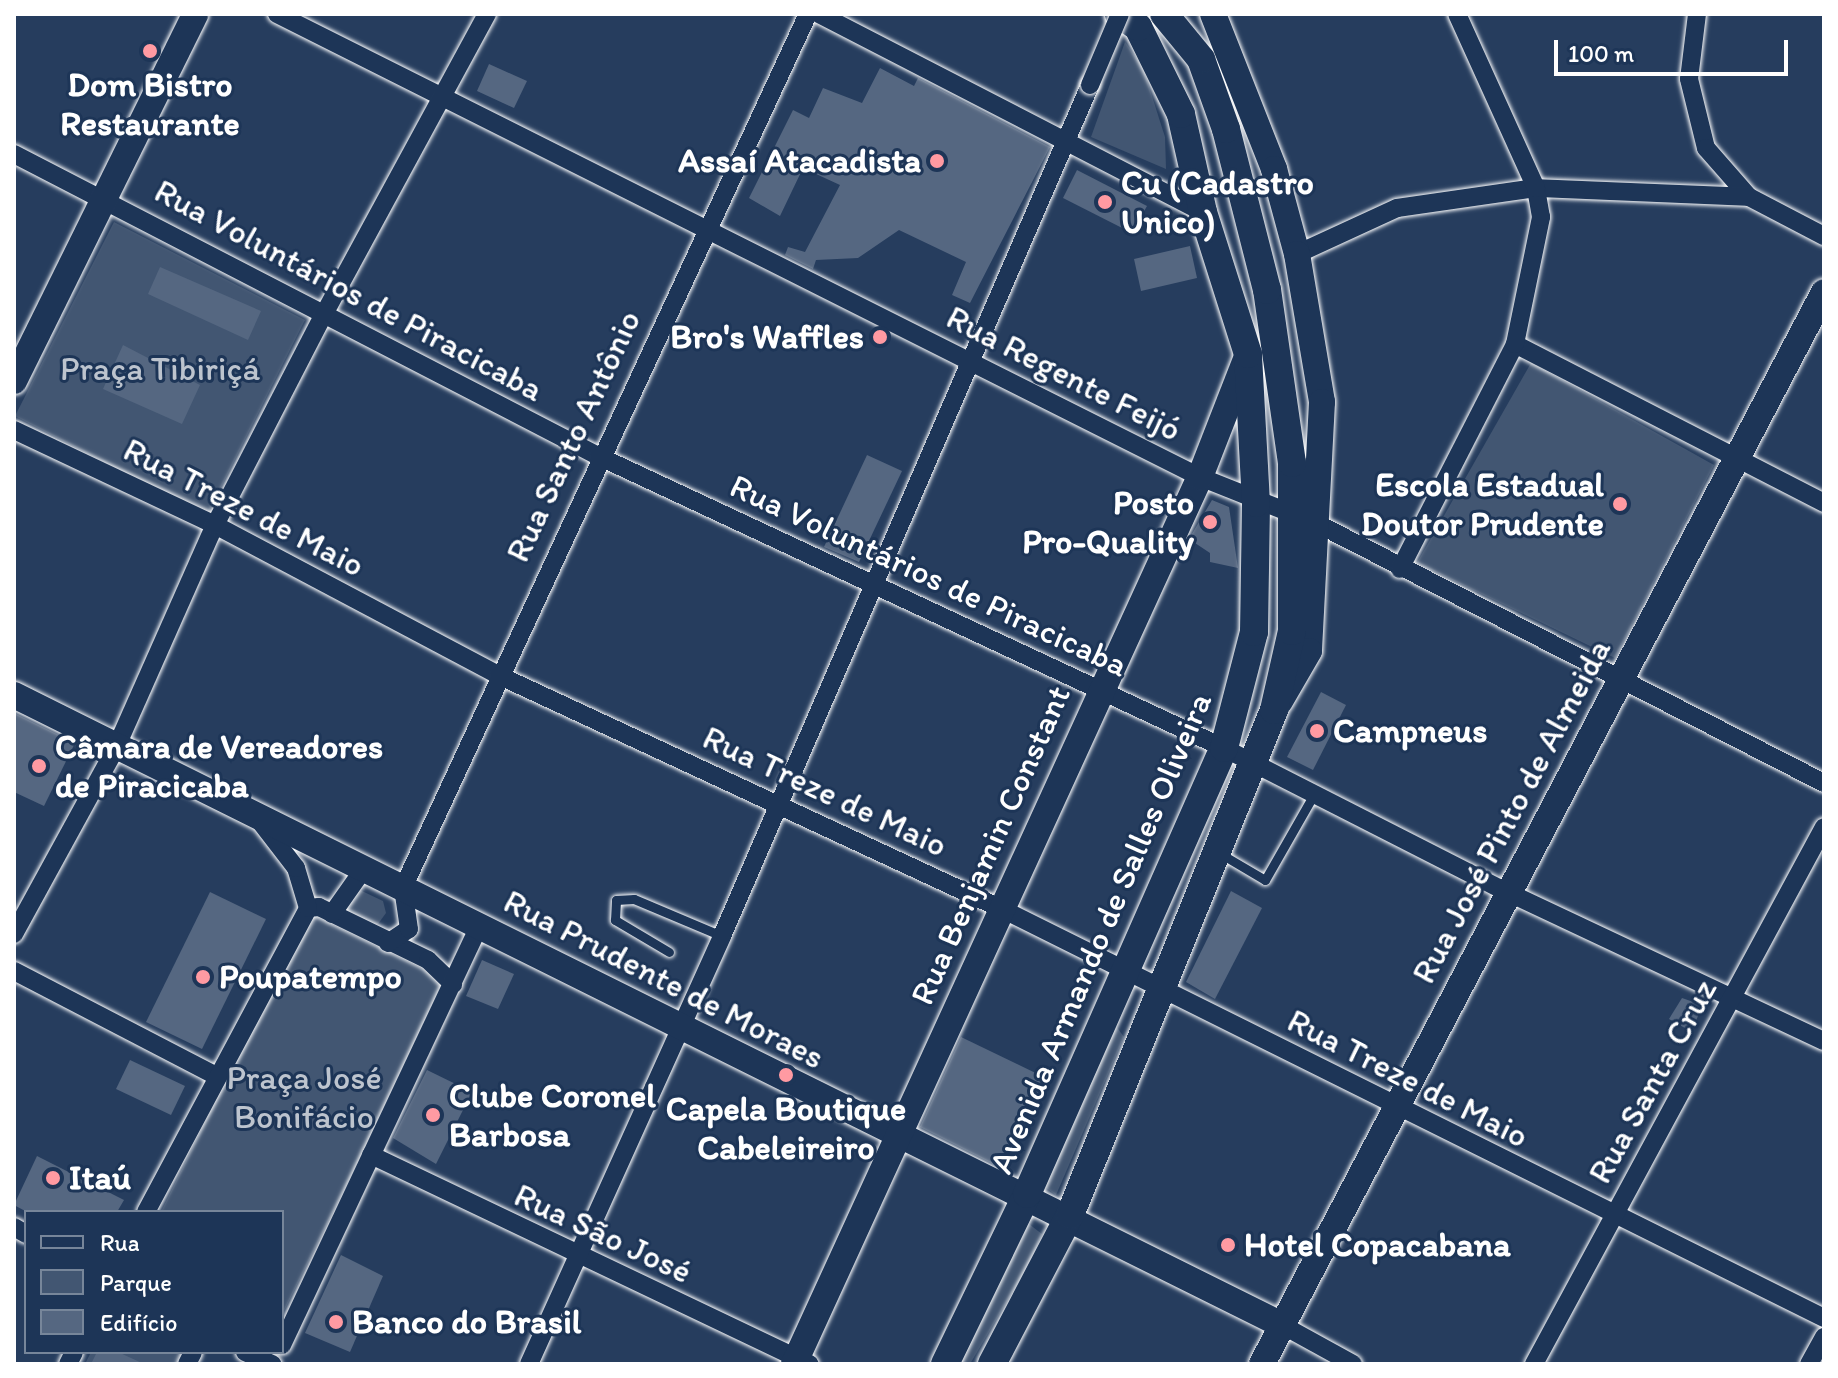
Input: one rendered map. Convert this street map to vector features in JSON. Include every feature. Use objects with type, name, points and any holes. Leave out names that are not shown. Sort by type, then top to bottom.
[{"type":"main road","name":"Avenida Armando de Salles Oliveira","points":[[945,1364],[1027,1194],[1123,970],[1224,748],[1254,632],[1256,503],[1248,354],[1203,212],[1181,114],[1138,27],[1120,14]]},
{"type":"main road","points":[[992,1364],[1070,1215],[1159,986],[1274,710],[1292,631],[1306,522],[1288,410],[1251,222],[1201,59],[1164,14]]},
{"type":"street","points":[[14,381],[101,196],[195,14]]},
{"type":"street","name":"Rua Regente Feijó","points":[[277,14],[1200,477],[1306,522],[1824,783]]},
{"type":"street","points":[[14,934],[116,748],[215,525],[323,316],[445,98],[487,14]]},
{"type":"street","name":"Rua Santo Antônio","points":[[403,888],[598,456],[808,14]]},
{"type":"street","points":[[819,14],[1071,141],[1203,212]]},
{"type":"street","points":[[529,1364],[681,1030],[969,361],[1071,141],[1090,85],[1120,14]]},
{"type":"street","points":[[1213,14],[1248,92],[1297,254],[1322,402],[1306,522]]},
{"type":"street","points":[[1400,569],[1515,344],[1541,217],[1536,188],[1457,14]]},
{"type":"street","points":[[1697,14],[1689,79],[1706,148],[1749,197],[1824,236]]},
{"type":"street","name":"Rua Voluntários de Piracicaba","points":[[14,154],[101,196],[323,316],[598,456],[1224,748],[1313,796],[1507,892],[1824,1041]]},
{"type":"street","points":[[1297,254],[1397,208],[1536,188],[1749,197]]},
{"type":"street","name":"Rua José Pinto de Almeida","points":[[1262,1364],[1824,292]]},
{"type":"street","points":[[1515,344],[1824,503]]},
{"type":"street","name":"Rua Benjamin Constant","points":[[800,1362],[896,1135],[1004,910],[1099,690],[1200,477],[1248,354]]},
{"type":"street","name":"Rua Treze de Maio","points":[[14,430],[215,525],[498,675],[1004,910],[1614,1218],[1824,1318]]},
{"type":"street","name":"Rua Prudente de Moraes","points":[[14,695],[681,1030],[896,1135],[1070,1215],[1282,1325]]},
{"type":"street","points":[[147,1210],[215,1075],[308,908],[296,868],[255,814]]},
{"type":"street","name":"Rua Santa Cruz","points":[[1534,1364],[1735,997],[1824,827]]},
{"type":"street","points":[[332,914],[363,870]]},
{"type":"street","points":[[388,943],[409,929],[403,888]]},
{"type":"street","points":[[308,908],[332,914],[428,960],[453,984]]},
{"type":"street","points":[[284,1341],[479,926]]},
{"type":"street","points":[[14,971],[215,1075]]},
{"type":"street","name":"Rua São José","points":[[371,1155],[576,1257],[800,1362]]},
{"type":"street","points":[[1282,1325],[1353,1364]]},
{"type":"street","points":[[1809,1364],[1824,1337]]},
{"type":"street","points":[[250,1354],[273,1364]]},
{"type":"lane","points":[[1216,852],[1265,880],[1313,796]]},
{"type":"lane","points":[[669,952],[615,920],[616,900],[634,899],[722,936]]},
{"type":"green space","points":[[1125,42],[1143,68],[1165,137],[1166,169],[1091,137]]},
{"type":"green space","name":"Praça Tibiriçá","points":[[114,222],[305,320],[207,515],[15,416]]},
{"type":"green space","points":[[1531,363],[1714,465],[1615,658],[1417,563]]},
{"type":"green space","points":[[345,883],[383,901],[386,913],[378,924],[364,930],[334,914],[330,900]]},
{"type":"green space","name":"Praça José Bonifácio","points":[[308,913],[447,981],[284,1311],[284,1210],[162,1210]]},
{"type":"green space","points":[[1113,1022],[1124,1037],[1056,1195],[1041,1184]]},
{"type":"green space","points":[[1025,1221],[1042,1234],[1030,1262],[970,1364],[956,1364]]},
{"type":"green space","points":[[90,1354],[183,1354],[178,1364],[85,1364]]},
{"type":"building","points":[[489,64],[527,81],[514,108],[477,91]]},
{"type":"building","name":"Assaí Atacadista","points":[[880,68],[914,86],[918,78],[1050,147],[970,303],[952,295],[966,262],[899,230],[858,258],[816,260],[813,269],[785,255],[788,247],[805,252],[840,185],[803,168],[780,216],[749,198],[793,110],[809,118],[823,88],[862,103]]},
{"type":"building","name":"Cu (Cadastro Unico)","points":[[1077,170],[1147,206],[1132,233],[1063,198]]},
{"type":"building","points":[[1190,246],[1197,278],[1141,291],[1134,259]]},
{"type":"building","points":[[160,267],[261,311],[248,340],[148,294]]},
{"type":"building","points":[[123,345],[200,385],[182,424],[103,389]]},
{"type":"building","points":[[867,455],[902,471],[859,562],[824,547]]},
{"type":"building","name":"Posto Pro-Quality","points":[[1212,500],[1229,507],[1238,568],[1210,562],[1210,553],[1189,539]]},
{"type":"building","name":"Campneus","points":[[1321,692],[1346,705],[1313,770],[1287,757]]},
{"type":"building","name":"Câmara de Vereadores de Piracicaba","points":[[14,713],[75,743],[44,806],[14,792]]},
{"type":"building","points":[[1231,891],[1262,908],[1215,999],[1186,982]]},
{"type":"building","name":"Poupatempo","points":[[210,892],[266,919],[202,1049],[146,1022]]},
{"type":"building","points":[[482,960],[514,974],[498,1009],[466,996]]},
{"type":"building","points":[[1682,998],[1702,1005],[1692,1032],[1669,1019]]},
{"type":"building","points":[[961,1037],[1050,1080],[1005,1170],[920,1127]]},
{"type":"building","points":[[130,1060],[185,1086],[171,1115],[116,1089]]},
{"type":"building","name":"Clube Coronel Barbosa","points":[[427,1070],[472,1092],[436,1164],[393,1138]]},
{"type":"building","name":"Itaú","points":[[37,1156],[124,1200],[118,1210],[24,1210],[14,1205]]},
{"type":"building","points":[[341,1255],[383,1276],[350,1352],[305,1333]]},
{"type":"building","points":[[96,1354],[122,1354],[144,1364],[91,1364]]},
{"type":"place","name":"Dom Bistro Restaurante","points":[[150,51]]},
{"type":"place","name":"Assaí Atacadista","points":[[937,161]]},
{"type":"place","name":"Cu (Cadastro Unico)","points":[[1105,202]]},
{"type":"place","name":"Bro's Waffles","points":[[880,337]]},
{"type":"place","name":"Escola Estadual Doutor Prudente","points":[[1620,504]]},
{"type":"place","name":"Posto Pro-Quality","points":[[1210,522]]},
{"type":"place","name":"Campneus","points":[[1317,731]]},
{"type":"place","name":"Câmara de Vereadores de Piracicaba","points":[[39,766]]},
{"type":"place","name":"Poupatempo","points":[[203,977]]},
{"type":"place","name":"Capela Boutique Cabeleireiro","points":[[786,1075]]},
{"type":"place","name":"Clube Coronel Barbosa","points":[[433,1115]]},
{"type":"place","name":"Itaú","points":[[53,1178]]},
{"type":"place","name":"Hotel Copacabana","points":[[1228,1245]]},
{"type":"place","name":"Banco do Brasil","points":[[336,1322]]}]
